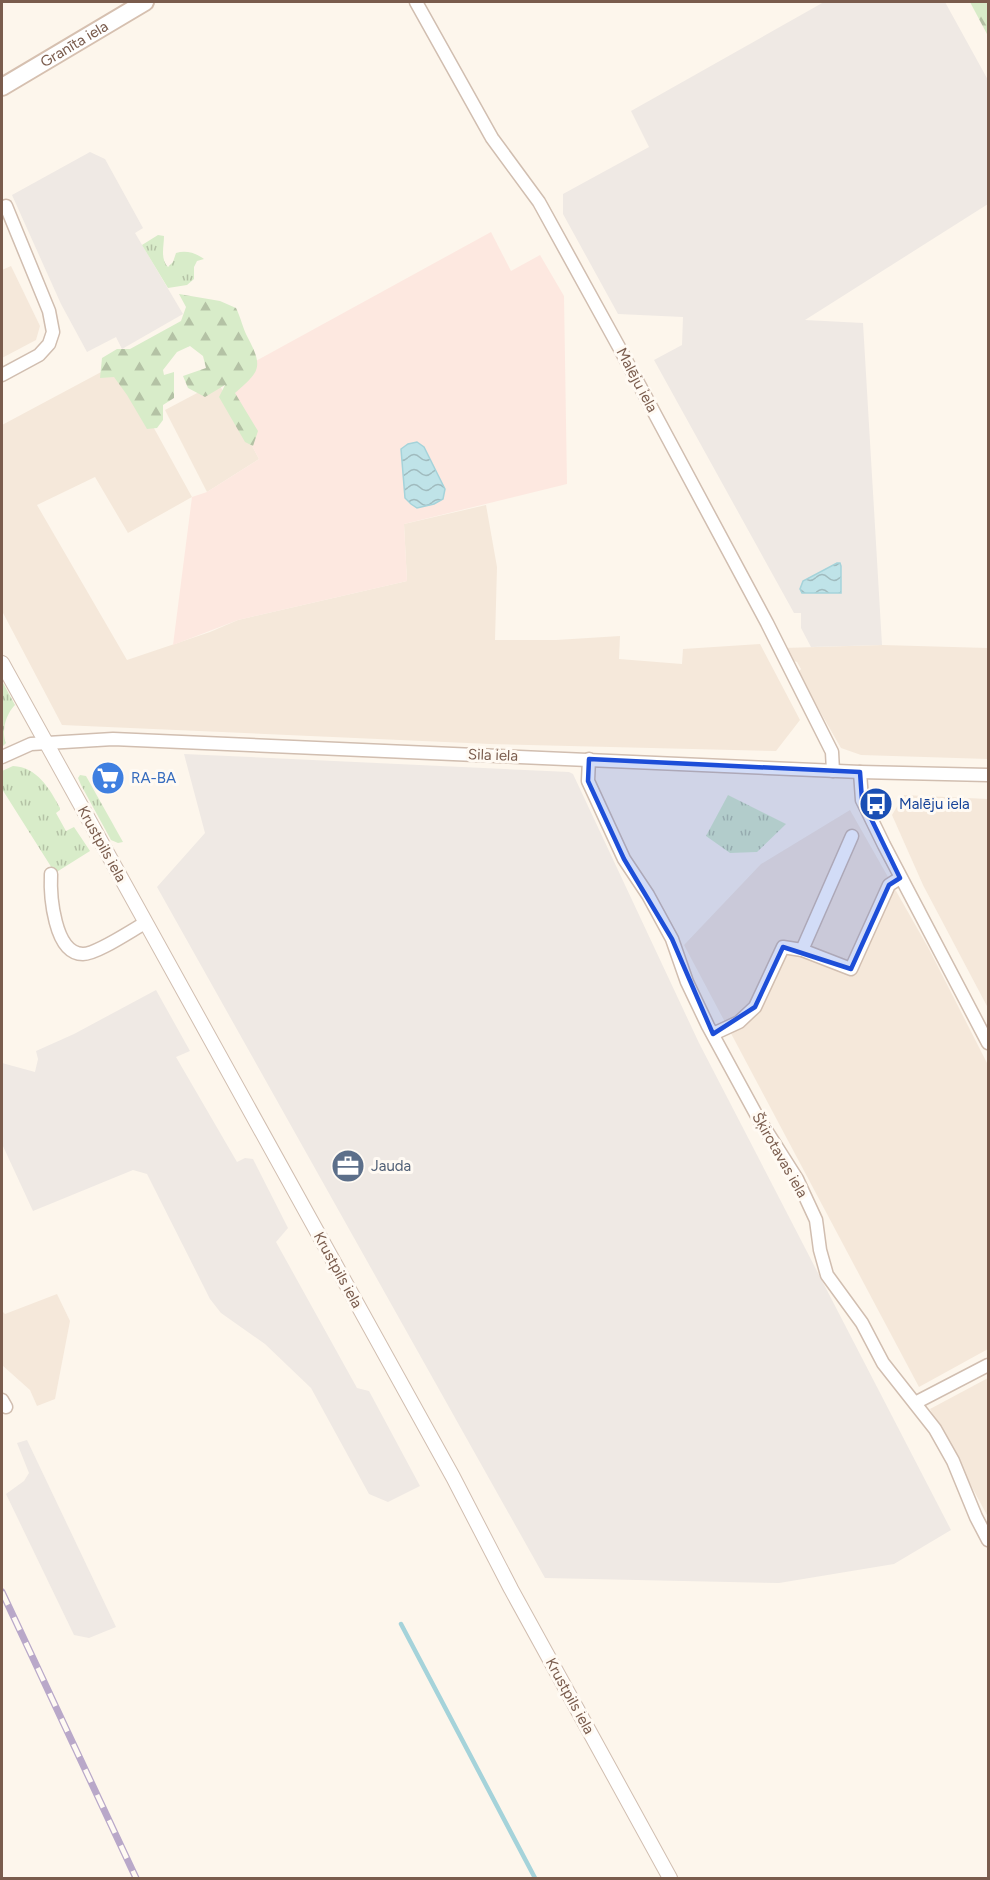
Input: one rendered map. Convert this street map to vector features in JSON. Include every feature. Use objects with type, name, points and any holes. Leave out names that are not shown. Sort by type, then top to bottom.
[{"type":"main road","name":"Granīta iela","points":[[2,87],[146,2]]},
{"type":"street","name":"Malēju iela","points":[[416,2],[492,138],[539,202],[626,359],[762,613],[832,752],[833,771]]},
{"type":"street","points":[[2,375],[39,355],[49,344],[53,332],[49,311],[6,206]]},
{"type":"street","name":"Krustpils iela","points":[[2,663],[453,1477],[511,1589],[670,1878]]},
{"type":"street","name":"Sila iela","points":[[2,757],[31,744],[113,739],[833,771],[988,775]]},
{"type":"street","name":"Šķirotavas iela","points":[[589,759],[588,781],[624,859],[648,894],[672,939],[687,982],[713,1034],[757,1116],[796,1179],[816,1220],[820,1250],[827,1275],[862,1323],[883,1363],[935,1429],[953,1461],[988,1540]]},
{"type":"street","points":[[860,772],[862,800],[900,878],[988,1043]]},
{"type":"street","points":[[802,950],[852,836]]},
{"type":"street","points":[[51,874],[52,909],[65,944],[73,952],[84,954],[105,946],[145,922]]},
{"type":"street","points":[[713,1034],[739,1022],[755,1007],[783,947],[802,950],[851,969],[889,885],[900,878]]},
{"type":"street","points":[[915,1403],[988,1365]]},
{"type":"highlighted area","points":[[589,759],[860,772],[862,800],[900,878],[889,885],[851,969],[783,947],[755,1007],[713,1034],[672,939],[624,859],[588,781]]},
{"type":"shaded area","points":[[824,2],[945,2],[988,80],[988,204],[805,320],[863,323],[882,645],[811,647],[801,628],[801,613],[794,613],[654,360],[682,345],[683,317],[618,314],[563,214],[563,194],[649,147],[631,111]]},
{"type":"shaded area","points":[[90,152],[105,159],[143,228],[135,233],[183,314],[122,349],[116,337],[87,352],[61,304],[12,195]]},
{"type":"shaded area","points":[[491,232],[511,271],[540,255],[564,296],[567,484],[404,524],[407,581],[238,620],[173,645],[192,497],[207,492],[259,459],[229,404],[241,369]]},
{"type":"shaded area","points":[[11,266],[40,326],[36,340],[2,358],[2,270]]},
{"type":"shaded area","points":[[118,363],[192,497],[128,533],[95,477],[37,505],[127,660],[238,620],[407,581],[404,524],[486,505],[497,567],[495,640],[556,640],[620,636],[619,659],[682,664],[683,649],[760,644],[800,720],[776,751],[490,744],[62,725],[2,611],[2,425]]},
{"type":"shaded area","points":[[218,382],[259,459],[207,492],[165,410]]},
{"type":"shaded area","points":[[882,645],[988,648],[988,759],[861,755],[841,748],[798,673],[801,669],[797,662],[791,660],[784,648]]},
{"type":"shaded area","name":"Jauda","points":[[184,754],[573,774],[699,1043],[951,1530],[894,1564],[779,1583],[545,1578],[157,887],[205,833]]},
{"type":"shaded area","points":[[904,795],[988,799],[988,1008],[923,885],[892,815]]},
{"type":"shaded area","points":[[850,810],[929,949],[988,1065],[988,1349],[919,1387],[684,945],[761,864]]},
{"type":"shaded area","points":[[156,990],[190,1051],[176,1057],[237,1162],[245,1158],[253,1159],[288,1228],[276,1242],[357,1388],[369,1391],[420,1486],[388,1502],[369,1494],[311,1388],[265,1344],[221,1313],[210,1299],[147,1174],[133,1170],[33,1211],[2,1144],[2,1063],[35,1072],[38,1059],[36,1051],[74,1034]]},
{"type":"shaded area","points":[[57,1294],[70,1321],[55,1399],[37,1406],[30,1390],[2,1365],[2,1311],[5,1314]]},
{"type":"shaded area","points":[[988,1378],[988,1517],[930,1409]]},
{"type":"shaded area","points":[[27,1440],[116,1627],[89,1638],[74,1635],[6,1494],[24,1481],[29,1473],[17,1443]]},
{"type":"green space","points":[[970,2],[988,2],[988,36]]},
{"type":"green space","points":[[158,235],[164,236],[163,256],[168,267],[173,262],[176,253],[180,252],[198,255],[204,259],[197,261],[194,267],[194,279],[187,285],[168,288],[142,245]]},
{"type":"green space","points":[[179,294],[220,301],[236,308],[257,363],[254,374],[235,393],[258,431],[253,446],[245,442],[219,397],[225,385],[205,397],[188,388],[183,376],[206,368],[203,356],[190,346],[177,352],[163,370],[164,375],[174,372],[174,398],[163,405],[163,420],[157,428],[147,429],[114,377],[100,378],[102,358],[117,349],[130,349],[181,321],[186,307]]},
{"type":"green space","points":[[2,681],[15,705],[5,723],[6,743],[2,747]]},
{"type":"green space","points":[[13,766],[29,770],[42,780],[60,808],[56,813],[66,831],[74,827],[90,851],[55,873],[2,789],[2,771]]},
{"type":"green space","points":[[80,775],[86,776],[123,842],[118,843],[111,840],[81,785],[78,778]]},
{"type":"green space","points":[[728,795],[786,824],[757,852],[730,853],[706,836]]},
{"type":"water","points":[[417,442],[424,447],[445,489],[443,499],[417,508],[405,498],[401,449]]},
{"type":"water","points":[[837,563],[841,566],[841,593],[802,593],[800,589],[803,581]]},
{"type":"waterway","points":[[401,1624],[535,1878]]},
{"type":"railway","points":[[2,1592],[136,1878]]},
{"type":"place","name":"RA-BA","points":[[108,778]]},
{"type":"place","name":"Malēju iela","points":[[876,804]]},
{"type":"place","name":"Jauda","points":[[348,1166]]}]
